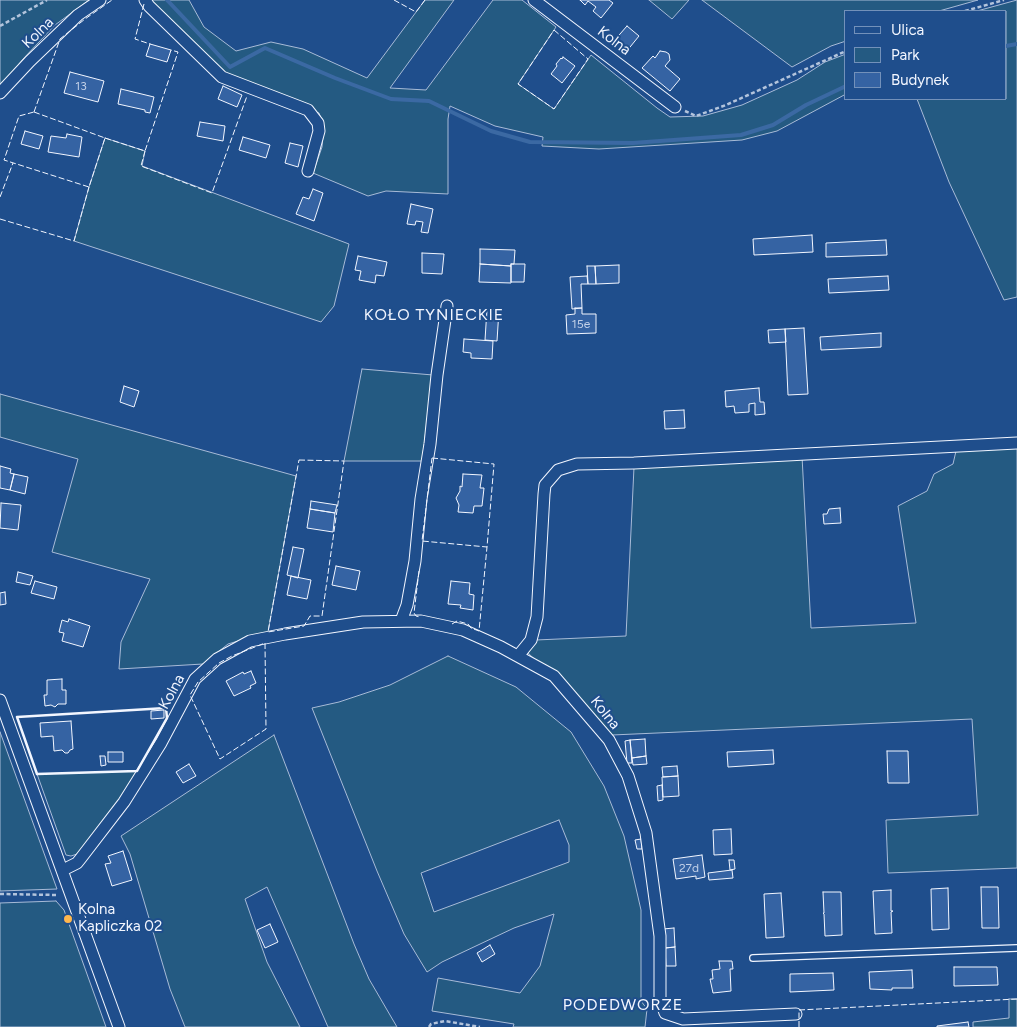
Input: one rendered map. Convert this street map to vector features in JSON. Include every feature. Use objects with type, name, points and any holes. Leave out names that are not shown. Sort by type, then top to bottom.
[{"type":"street","name":"Kolna","points":[[0,93],[78,15],[100,0]]},
{"type":"street","points":[[145,0],[222,78],[308,110],[318,123],[319,131],[308,172]]},
{"type":"street","name":"Kolna","points":[[534,0],[675,107]]},
{"type":"street","points":[[401,621],[407,605],[415,561],[421,499],[430,444],[447,306]]},
{"type":"street","points":[[518,656],[531,640],[537,617],[544,494],[546,485],[558,470],[576,464],[634,464],[1017,443]]},
{"type":"street","name":"Kolna","points":[[63,870],[77,863],[124,802],[161,743],[195,679],[217,659],[250,641],[363,622],[421,621],[462,630],[501,647],[554,676],[608,740],[628,776],[646,833],[660,936],[660,998],[665,1013],[683,1019],[796,1014]]},
{"type":"street","points":[[0,700],[119,1027]]},
{"type":"lane","points":[[753,958],[1017,948]]},
{"type":"path","points":[[0,26],[47,0]]},
{"type":"path","points":[[969,10],[1004,0]]},
{"type":"path","points":[[675,107],[696,116],[726,105],[844,52]]},
{"type":"path","points":[[0,894],[56,896],[70,892]]},
{"type":"path","points":[[429,1027],[431,1024],[445,1021],[480,1027]]},
{"type":"green space","points":[[0,0],[89,0],[55,25],[0,87]]},
{"type":"green space","points":[[150,0],[189,0],[204,27],[236,51],[271,42],[303,49],[367,78],[425,0],[454,0],[390,88],[426,90],[493,0],[522,0],[556,27],[518,84],[554,109],[591,55],[670,117],[703,116],[742,105],[797,80],[825,62],[844,55],[844,95],[777,131],[742,140],[599,149],[542,146],[543,137],[495,126],[450,106],[448,119],[448,194],[386,191],[368,196],[313,173],[322,147],[324,126],[319,113],[225,74]]},
{"type":"green space","points":[[649,0],[689,0],[672,19]]},
{"type":"green space","points":[[702,0],[978,0],[943,10],[844,10],[844,42],[831,46],[792,67]]},
{"type":"green space","points":[[1017,0],[1017,297],[1004,300],[949,182],[917,100],[1007,100],[1007,10],[981,10]]},
{"type":"green space","points":[[105,138],[145,151],[142,166],[349,244],[334,306],[321,322],[74,241]]},
{"type":"green space","points":[[362,369],[433,375],[422,461],[344,461]]},
{"type":"green space","points":[[0,394],[296,476],[268,632],[228,644],[203,664],[119,669],[121,642],[150,579],[52,552],[78,459],[0,437]]},
{"type":"green space","points":[[1017,446],[1017,868],[888,873],[886,820],[978,815],[972,719],[612,735],[595,716],[528,653],[536,640],[626,636],[634,467],[802,456],[811,628],[916,623],[898,506],[927,491],[934,474],[953,464],[956,451]]},
{"type":"green space","points":[[448,656],[516,687],[571,732],[604,786],[624,836],[641,910],[641,1001],[647,1009],[645,1027],[513,1027],[514,1024],[432,1011],[438,978],[520,993],[540,966],[554,914],[514,928],[442,962],[427,972],[404,934],[312,708],[339,702],[390,685]],"holes":[[[559,820],[569,845],[569,862],[434,912],[421,873]]]},
{"type":"green space","points":[[0,732],[57,889],[0,891]]},
{"type":"green space","points":[[274,735],[354,944],[369,979],[397,1027],[328,1027],[267,887],[245,899],[267,962],[300,1027],[185,1027],[170,989],[130,854],[121,836]]},
{"type":"green space","points":[[137,771],[111,812],[77,854],[66,855],[37,774]]},
{"type":"green space","points":[[56,901],[64,910],[106,1027],[0,1027],[0,903]]},
{"type":"green space","points":[[1009,999],[1017,999],[1017,1027],[973,1027],[973,1022],[1009,1018]]},
{"type":"building","points":[[580,0],[609,0],[613,3],[601,18],[593,11],[596,7],[588,1],[585,5]]},
{"type":"building","points":[[627,26],[639,36],[626,52],[613,42]]},
{"type":"building","points":[[150,44],[171,50],[167,62],[146,56]]},
{"type":"building","points":[[660,51],[669,54],[670,60],[665,66],[680,79],[670,91],[642,68],[653,56],[655,58]]},
{"type":"building","points":[[563,57],[575,66],[562,83],[551,74],[557,66],[556,64]]},
{"type":"building","points":[[70,72],[104,81],[98,102],[64,93]]},
{"type":"building","points":[[223,86],[242,95],[237,107],[218,99]]},
{"type":"building","points":[[121,89],[154,97],[150,113],[145,112],[145,110],[118,104]]},
{"type":"building","points":[[200,122],[225,126],[223,141],[197,136]]},
{"type":"building","points":[[25,131],[43,136],[39,149],[21,144]]},
{"type":"building","points":[[67,134],[82,137],[79,157],[48,152],[51,136],[66,138]]},
{"type":"building","points":[[243,137],[270,145],[266,158],[239,150]]},
{"type":"building","points":[[290,143],[303,146],[298,167],[285,163]]},
{"type":"building","points":[[313,189],[323,193],[314,221],[296,214],[303,197],[309,199]]},
{"type":"building","points":[[411,204],[433,209],[428,233],[421,232],[423,222],[416,221],[415,225],[407,224]]},
{"type":"building","points":[[812,235],[813,252],[754,255],[753,239]]},
{"type":"building","points":[[886,240],[887,255],[826,257],[826,243]]},
{"type":"building","points":[[480,249],[515,250],[514,264],[511,264],[511,266],[480,264]]},
{"type":"building","points":[[422,253],[444,254],[442,274],[422,273]]},
{"type":"building","points":[[358,256],[387,262],[384,276],[376,275],[375,283],[359,280],[361,271],[355,270]]},
{"type":"building","points":[[480,264],[511,266],[511,283],[479,282]]},
{"type":"building","points":[[511,264],[525,264],[524,282],[511,282]]},
{"type":"building","points":[[619,265],[619,283],[596,284],[595,266]]},
{"type":"building","points":[[587,266],[595,266],[596,284],[588,284]]},
{"type":"building","points":[[587,276],[588,284],[581,284],[582,308],[572,309],[570,277]]},
{"type":"building","points":[[888,276],[889,290],[829,293],[828,279]]},
{"type":"building","points":[[575,308],[582,308],[582,314],[596,314],[596,333],[567,334],[566,315],[575,314]]},
{"type":"building","points":[[487,309],[499,310],[497,341],[485,340]]},
{"type":"building","points":[[804,328],[808,394],[788,395],[785,329]]},
{"type":"building","points":[[785,329],[786,342],[769,343],[768,330]]},
{"type":"building","points":[[881,333],[881,347],[821,350],[820,337]]},
{"type":"building","points":[[464,339],[493,341],[492,359],[471,358],[471,353],[463,352]]},
{"type":"building","points":[[124,386],[139,391],[134,407],[120,402]]},
{"type":"building","points":[[759,388],[760,402],[764,402],[765,414],[755,415],[755,403],[749,404],[749,412],[735,413],[734,406],[726,407],[725,391]]},
{"type":"building","points":[[684,410],[685,428],[665,429],[664,411]]},
{"type":"building","points":[[0,466],[11,469],[10,473],[14,474],[10,490],[0,488]]},
{"type":"building","points":[[14,474],[28,477],[25,494],[10,490]]},
{"type":"building","points":[[463,474],[482,475],[480,488],[484,488],[482,506],[474,506],[473,513],[458,512],[459,505],[456,498],[460,491],[460,486],[462,487]]},
{"type":"building","points":[[311,501],[337,505],[335,513],[310,509]]},
{"type":"building","points":[[1,503],[21,505],[18,530],[0,528]]},
{"type":"building","points":[[840,508],[841,523],[824,524],[823,514],[827,514],[829,509]]},
{"type":"building","points":[[310,509],[335,513],[333,532],[307,528]]},
{"type":"building","points":[[293,547],[304,549],[298,578],[287,575]]},
{"type":"building","points":[[336,566],[360,571],[356,590],[332,585]]},
{"type":"building","points":[[18,572],[33,576],[30,585],[16,582]]},
{"type":"building","points":[[291,576],[311,580],[307,599],[287,595]]},
{"type":"building","points":[[35,581],[57,587],[54,599],[31,593]]},
{"type":"building","points":[[451,581],[470,583],[469,594],[474,595],[473,610],[460,608],[461,605],[448,604]]},
{"type":"building","points":[[5,592],[6,604],[0,605],[0,593]]},
{"type":"building","points":[[69,619],[90,626],[83,647],[62,641],[64,633],[59,632],[62,620],[68,622]]},
{"type":"building","points":[[251,671],[256,683],[250,686],[251,688],[234,696],[226,681],[243,672],[244,674]]},
{"type":"building","points":[[62,679],[62,690],[66,690],[66,704],[58,704],[55,707],[51,705],[45,706],[44,695],[47,695],[47,680]]},
{"type":"building","points":[[164,710],[164,718],[151,719],[151,711]]},
{"type":"building","points":[[71,721],[73,749],[68,753],[62,750],[54,751],[53,736],[41,737],[40,723]]},
{"type":"building","points":[[645,739],[646,756],[632,758],[630,740]]},
{"type":"building","points":[[630,740],[632,763],[627,763],[625,741]]},
{"type":"building","points":[[773,750],[774,764],[728,767],[727,752]]},
{"type":"building","points":[[887,751],[908,751],[909,783],[888,783]]},
{"type":"building","points":[[108,752],[123,752],[123,762],[108,762]]},
{"type":"building","points":[[100,756],[105,756],[106,765],[101,766]]},
{"type":"building","points":[[646,756],[647,764],[633,765],[632,758]]},
{"type":"building","points":[[189,764],[196,776],[183,783],[176,772]]},
{"type":"building","points":[[677,766],[678,776],[663,777],[662,767]]},
{"type":"building","points":[[678,776],[679,796],[663,797],[662,777]]},
{"type":"building","points":[[662,785],[663,800],[658,801],[657,786]]},
{"type":"building","points":[[731,829],[732,854],[714,855],[713,830]]},
{"type":"building","points":[[641,839],[642,849],[637,849],[635,840]]},
{"type":"building","points":[[123,851],[132,880],[112,886],[105,864],[111,863],[108,856]]},
{"type":"building","points":[[702,855],[705,877],[696,879],[696,876],[676,879],[673,859]]},
{"type":"building","points":[[729,860],[734,860],[735,869],[730,870]]},
{"type":"building","points":[[732,870],[733,878],[709,880],[708,873]]},
{"type":"building","points":[[981,887],[998,887],[999,928],[982,928]]},
{"type":"building","points":[[948,888],[949,929],[932,930],[931,889]]},
{"type":"building","points":[[891,890],[891,911],[893,911],[891,912],[892,933],[875,934],[873,891]]},
{"type":"building","points":[[823,892],[841,892],[842,935],[825,936]]},
{"type":"building","points":[[781,893],[784,937],[766,938],[764,894]]},
{"type":"building","points":[[270,924],[278,942],[265,948],[257,930]]},
{"type":"building","points":[[674,928],[675,947],[665,948],[663,929]]},
{"type":"building","points":[[490,945],[495,954],[482,962],[477,953]]},
{"type":"building","points":[[675,947],[676,966],[666,966],[665,948]]},
{"type":"building","points":[[719,961],[732,961],[733,969],[730,969],[731,991],[713,993],[710,979],[713,979],[712,970],[720,969]]},
{"type":"building","points":[[954,967],[997,967],[998,985],[954,986]]},
{"type":"building","points":[[912,970],[913,988],[892,988],[892,990],[870,989],[869,972]]},
{"type":"building","points":[[833,973],[834,990],[790,992],[790,974]]},
{"type":"building","points":[[968,1022],[969,1027],[937,1027],[937,1026]]},
{"type":"waterway","points":[[167,0],[230,67],[265,48],[335,78],[391,99],[429,101],[491,131],[530,142],[633,143],[741,135],[773,125],[806,105],[844,87]]},
{"type":"waterway","points":[[1007,46],[1017,44]]},
{"type":"fence","points":[[34,112],[60,39],[112,0]]},
{"type":"fence","points":[[394,0],[416,12],[425,0]]},
{"type":"fence","points":[[144,4],[135,39],[150,44]]},
{"type":"fence","points":[[554,30],[588,59],[554,109],[518,84],[554,30]]},
{"type":"fence","points":[[105,138],[145,151],[178,52],[171,50]]},
{"type":"fence","points":[[145,151],[141,166],[212,193],[247,96]]},
{"type":"fence","points":[[34,112],[105,138],[89,187],[4,160],[19,116],[34,112]]},
{"type":"fence","points":[[0,197],[13,163]]},
{"type":"fence","points":[[0,219],[74,241],[89,187]]},
{"type":"fence","points":[[432,458],[494,464],[487,547],[422,541],[432,458]]},
{"type":"fence","points":[[299,460],[344,461],[322,616],[310,616],[304,626],[268,632],[299,460]]},
{"type":"fence","points":[[452,624],[457,621],[468,624],[471,628],[479,631],[487,547]]},
{"type":"fence","points":[[419,571],[414,613],[420,617]]},
{"type":"fence","points":[[265,643],[266,729],[220,759],[190,695],[198,682],[219,663],[265,643]]},
{"type":"fence","points":[[799,1027],[799,1010],[1017,999]]},
{"type":"wall","points":[[166,708],[167,718],[137,771],[37,774],[17,717],[166,708]]},
{"type":"place","name":"Kolna Kapliczka 02","points":[[68,919]]},
{"type":"district","name":"KOŁO TYNIECKIE","points":[[434,315]]},
{"type":"district","name":"PODEDWORZE","points":[[623,1005]]}]
